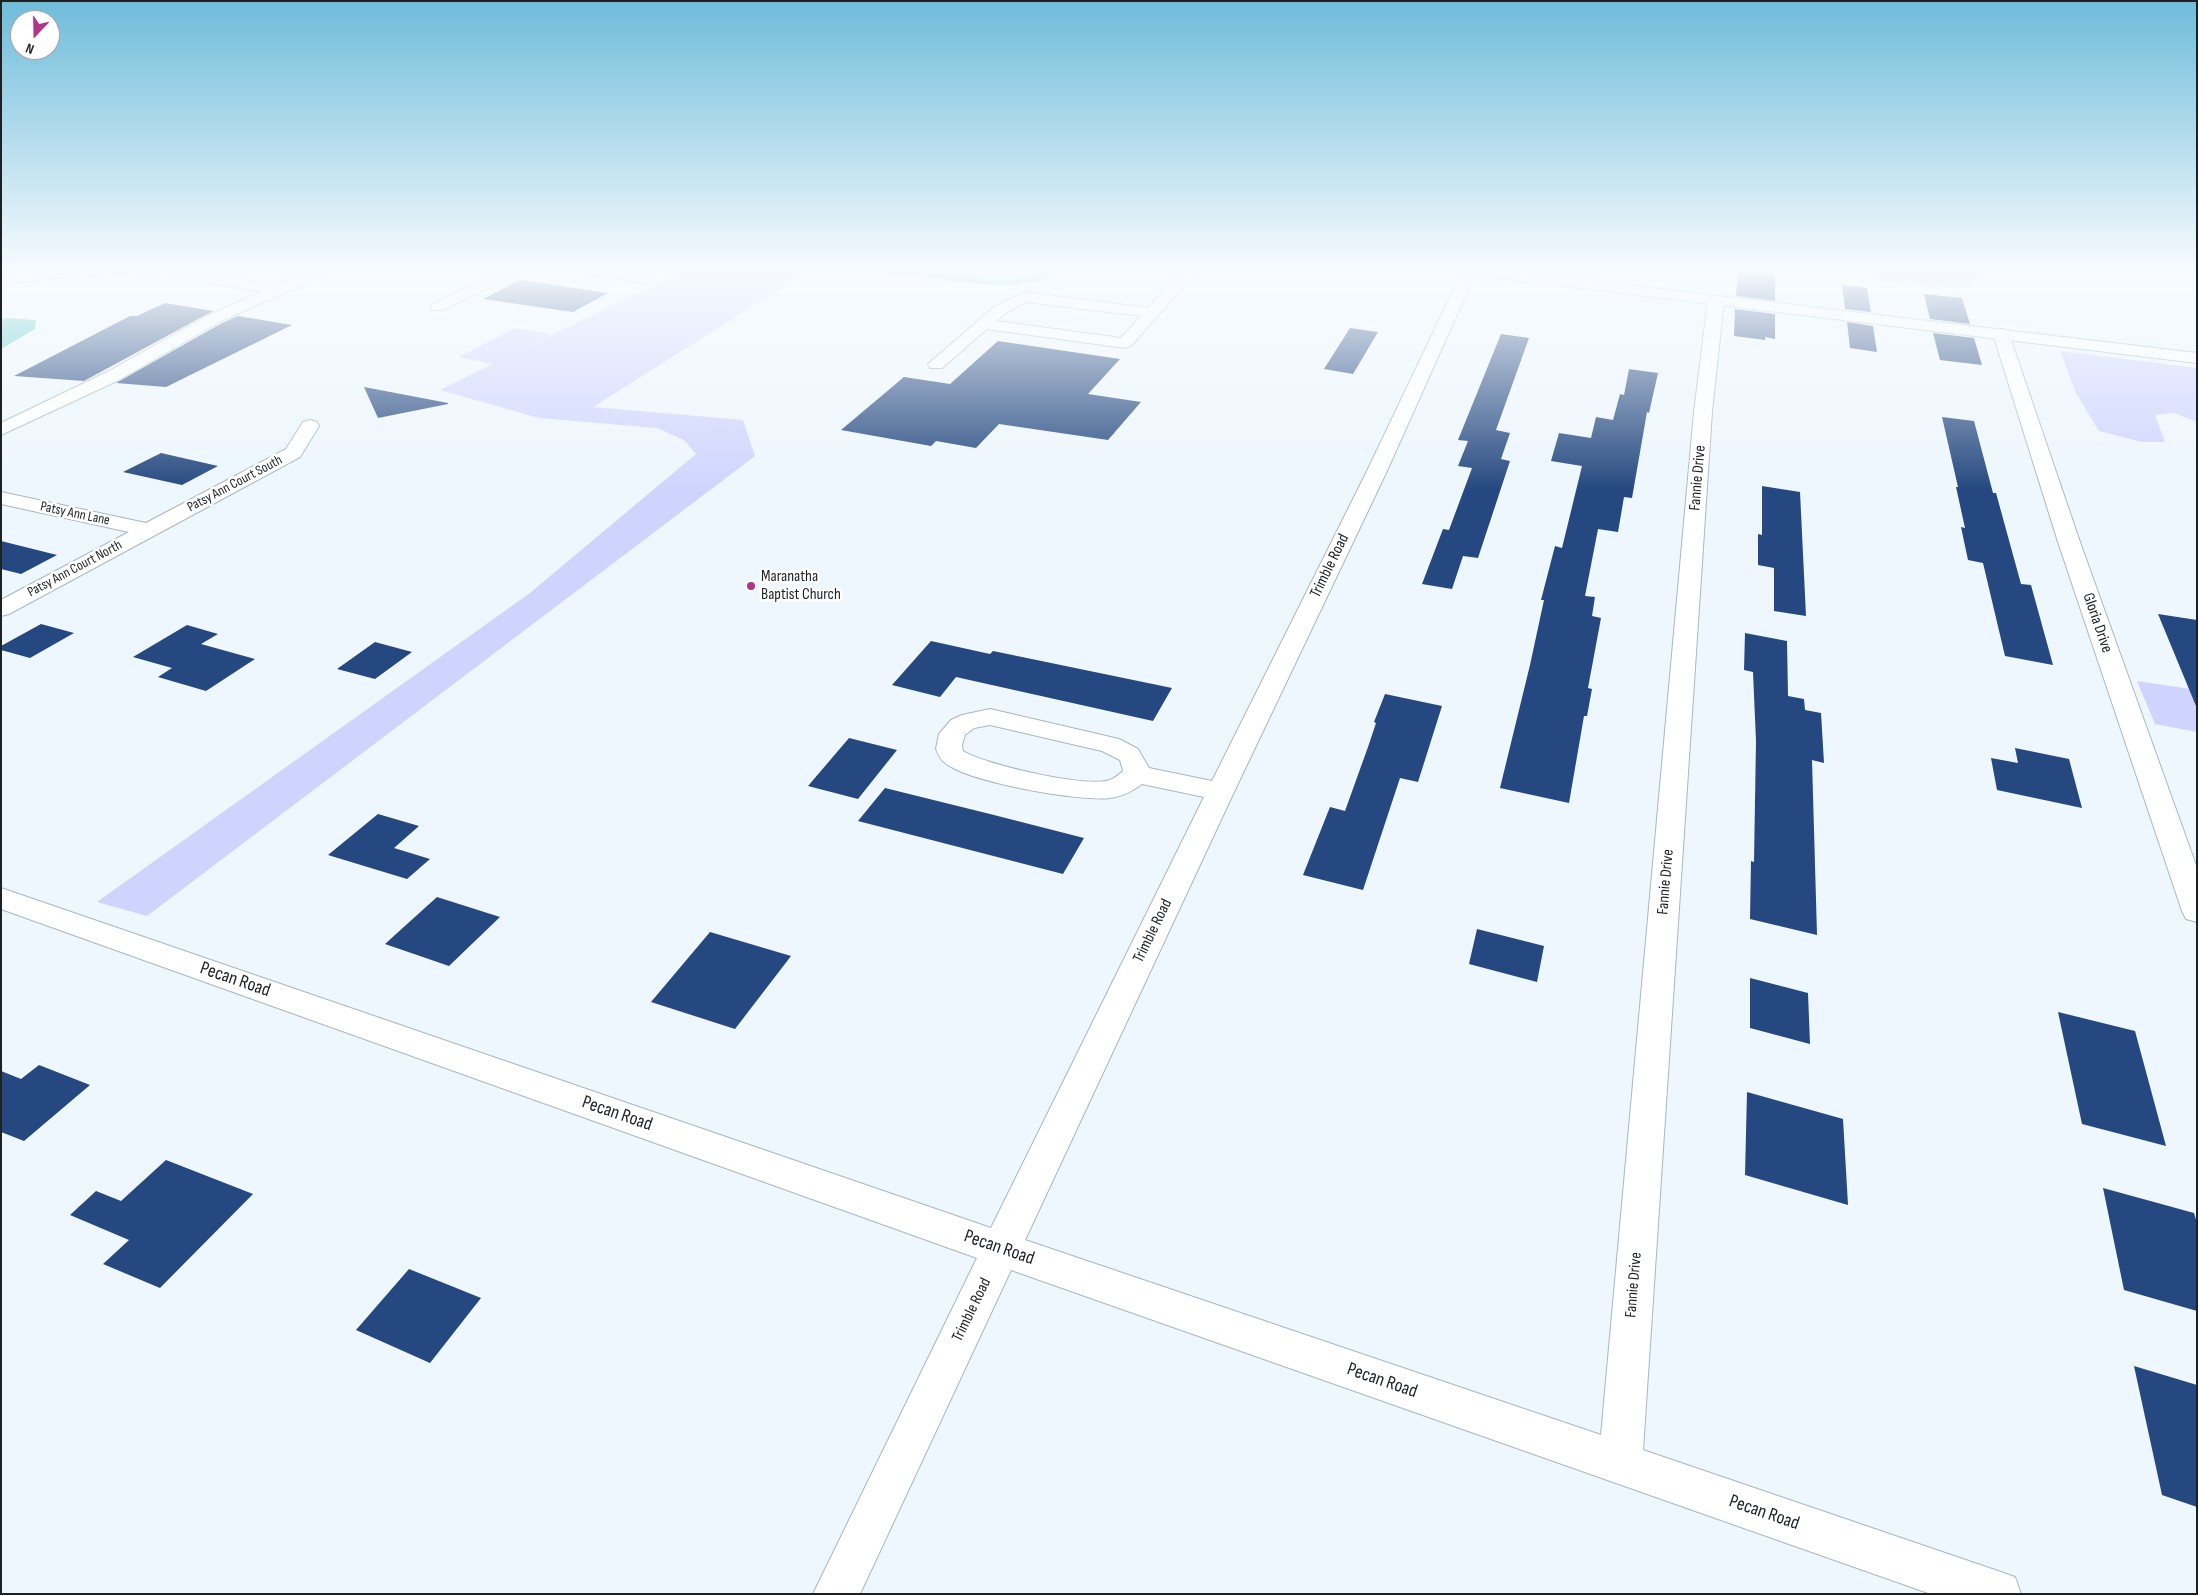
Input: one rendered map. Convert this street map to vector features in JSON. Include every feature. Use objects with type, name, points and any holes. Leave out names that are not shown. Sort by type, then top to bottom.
[{"type":"street","points":[[1,430],[114,376],[172,342]]},
{"type":"street","points":[[936,364],[961,342]]},
{"type":"street","name":"Trimble Road","points":[[836,1594],[1220,792],[1376,473],[1432,342]]},
{"type":"street","name":"Fannie Drive","points":[[1620,1463],[1702,422],[1711,342]]},
{"type":"street","name":"Gloria Drive","points":[[2004,342],[2069,542],[2197,911]]},
{"type":"street","points":[[2070,342],[2197,358]]},
{"type":"street","name":"Patsy Ann Court South","points":[[148,530],[293,452],[310,426]]},
{"type":"street","name":"Patsy Ann Lane","points":[[1,498],[148,530]]},
{"type":"street","name":"Patsy Ann Court North","points":[[1,609],[148,530]]},
{"type":"street","points":[[1137,774],[1136,762],[1127,752],[1110,745],[990,717],[960,725],[952,733],[948,746],[953,757],[968,765],[1002,775],[1061,786],[1113,789],[1124,784],[1137,774],[1220,792]]},
{"type":"street","name":"Pecan Road","points":[[1,898],[1001,1249],[1998,1594]]},
{"type":"shaded area","points":[[1,342],[12,342],[1,349]]},
{"type":"shaded area","points":[[487,342],[535,342],[531,345],[536,342],[695,342],[593,407],[743,420],[755,456],[147,916],[97,902],[530,593],[696,454],[684,440],[657,428],[539,418],[440,390],[493,364],[459,357]]},
{"type":"shaded area","points":[[2060,351],[2197,368],[2197,422],[2175,413],[2155,415],[2165,442],[2142,442],[2099,431],[2076,393]]},
{"type":"shaded area","points":[[2137,681],[2197,690],[2197,732],[2155,724]]},
{"type":"building","points":[[79,342],[155,342],[84,381],[14,376]]},
{"type":"building","points":[[188,342],[257,342],[166,387],[116,383]]},
{"type":"building","points":[[996,342],[1008,342],[1120,359],[1088,394],[1141,402],[1108,440],[999,424],[976,448],[936,441],[931,446],[841,430],[904,377],[950,384]]},
{"type":"building","points":[[1341,342],[1372,342],[1353,374],[1324,369]]},
{"type":"building","points":[[1498,342],[1527,342],[1496,430],[1510,433],[1501,459],[1510,461],[1478,558],[1463,556],[1452,589],[1422,584],[1443,529],[1449,530],[1472,468],[1458,466],[1468,441],[1458,440]]},
{"type":"building","points":[[1849,342],[1876,342],[1877,352],[1850,348]]},
{"type":"building","points":[[1935,342],[1975,342],[1982,365],[1940,360]]},
{"type":"building","points":[[1629,369],[1658,373],[1649,413],[1647,412],[1632,498],[1624,497],[1618,532],[1598,529],[1585,596],[1595,597],[1592,616],[1601,618],[1588,688],[1592,689],[1587,716],[1584,716],[1569,803],[1500,788],[1530,665],[1544,600],[1541,600],[1555,546],[1562,548],[1582,466],[1551,461],[1559,433],[1591,438],[1596,417],[1613,420],[1620,394],[1624,395]]},
{"type":"building","points":[[364,387],[448,403],[448,404],[378,418]]},
{"type":"building","points":[[1942,417],[1974,421],[1993,493],[1996,493],[2021,584],[2031,585],[2053,665],[2005,656],[1983,563],[1968,560],[1961,527],[1965,528],[1956,487],[1958,487]]},
{"type":"building","points":[[161,453],[218,466],[182,485],[123,472]]},
{"type":"building","points":[[1762,486],[1800,492],[1806,616],[1774,611],[1774,568],[1758,565],[1758,534],[1762,535]]},
{"type":"building","points":[[1,541],[57,555],[21,574],[1,569]]},
{"type":"building","points":[[2158,614],[2197,620],[2196,706]]},
{"type":"building","points":[[41,624],[74,633],[30,658],[1,650],[1,646]]},
{"type":"building","points":[[187,625],[218,634],[201,644],[255,659],[206,691],[158,677],[172,668],[133,657]]},
{"type":"building","points":[[1745,633],[1787,641],[1788,696],[1804,699],[1805,710],[1821,713],[1824,763],[1812,760],[1817,935],[1750,919],[1751,861],[1754,862],[1756,741],[1753,672],[1744,670]]},
{"type":"building","points":[[931,641],[990,654],[993,651],[1172,688],[1153,721],[956,677],[940,697],[892,685]]},
{"type":"building","points":[[375,642],[412,652],[375,679],[337,669]]},
{"type":"building","points":[[1385,694],[1442,706],[1418,782],[1400,778],[1363,890],[1303,875],[1330,807],[1345,811]]},
{"type":"building","points":[[849,738],[897,750],[858,799],[808,786]]},
{"type":"building","points":[[2015,748],[2069,759],[2082,808],[1997,790],[1991,758],[2018,763]]},
{"type":"building","points":[[885,788],[1084,838],[1063,874],[858,821]]},
{"type":"building","points":[[378,814],[419,826],[394,848],[430,859],[407,879],[328,855]]},
{"type":"building","points":[[437,897],[500,917],[449,966],[385,944]]},
{"type":"building","points":[[1477,929],[1544,946],[1537,982],[1469,964]]},
{"type":"building","points":[[710,932],[791,956],[735,1029],[651,1002]]},
{"type":"building","points":[[1750,978],[1808,993],[1810,1044],[1750,1028]]},
{"type":"building","points":[[2058,1012],[2135,1031],[2166,1146],[2082,1124]]},
{"type":"building","points":[[39,1065],[90,1085],[24,1141],[1,1132],[1,1071],[21,1079]]},
{"type":"building","points":[[1747,1092],[1843,1119],[1848,1205],[1745,1175]]},
{"type":"building","points":[[166,1160],[253,1194],[160,1288],[103,1264],[129,1240],[70,1215],[96,1191],[121,1201]]},
{"type":"building","points":[[2103,1188],[2194,1213],[2197,1223],[2197,1311],[2124,1290]]},
{"type":"building","points":[[409,1269],[481,1298],[430,1363],[356,1330]]},
{"type":"building","points":[[2134,1366],[2197,1385],[2197,1507],[2162,1495]]},
{"type":"place","name":"Maranatha Baptist Church","points":[[751,586]]}]
